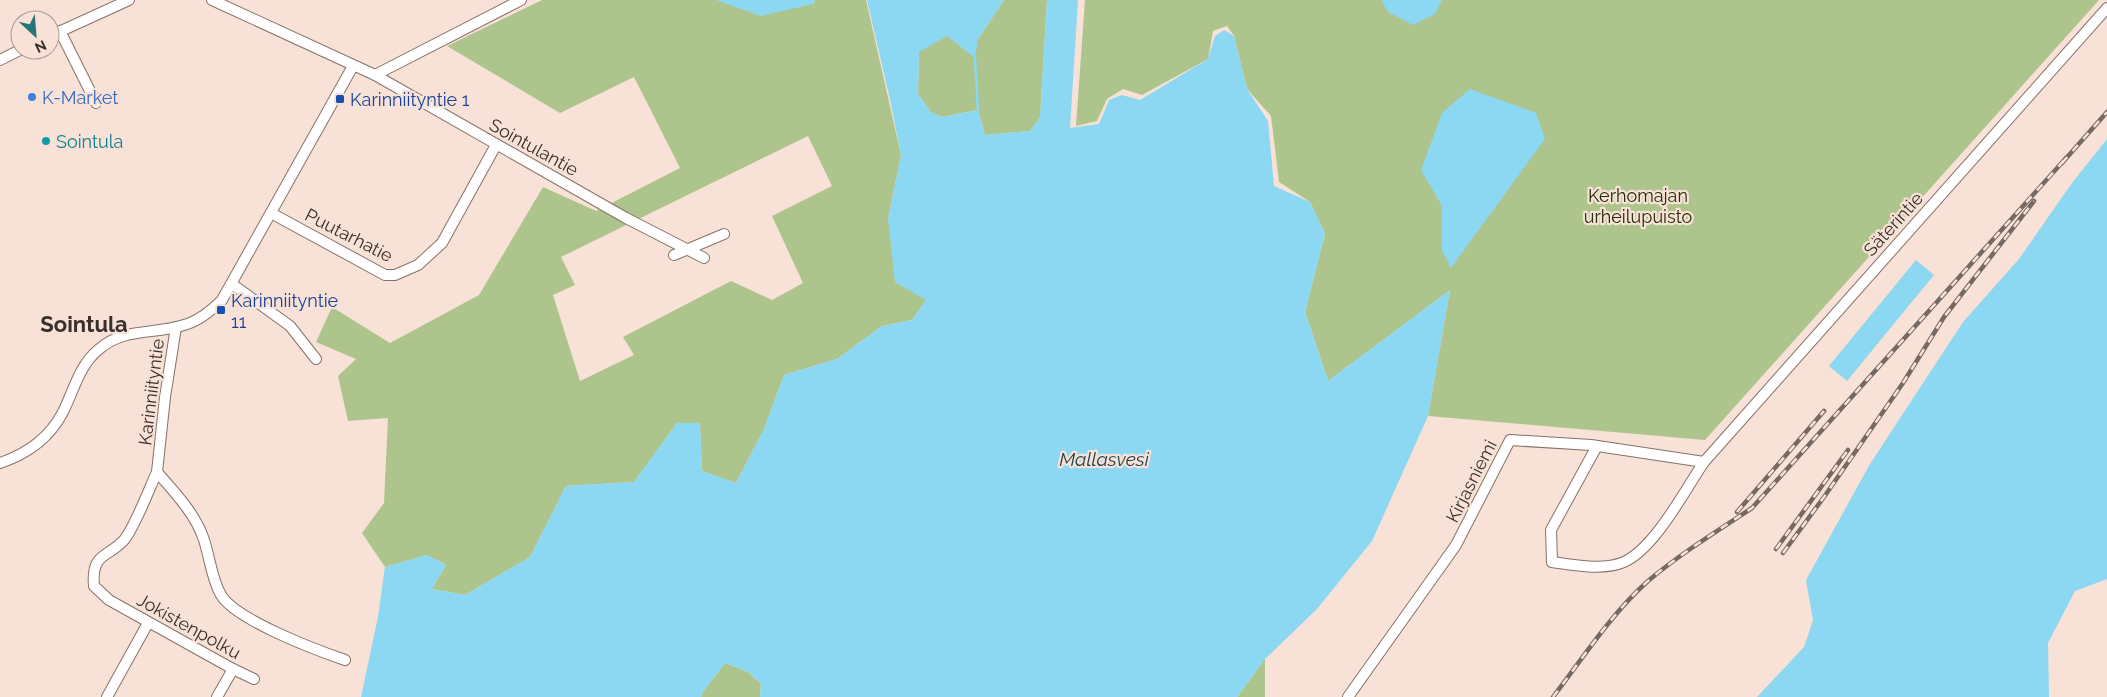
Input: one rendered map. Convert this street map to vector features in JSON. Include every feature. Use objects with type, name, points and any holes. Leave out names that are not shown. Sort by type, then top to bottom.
[{"type":"street","points":[[96,103],[60,31],[129,0]]},
{"type":"street","name":"Sointulantie","points":[[212,0],[253,17],[375,75],[626,218],[704,258]]},
{"type":"street","points":[[375,75],[521,0]]},
{"type":"street","name":"Säterintie","points":[[1597,446],[1551,530],[1552,562],[1594,567],[1624,562],[1652,540],[1704,462],[2107,8]]},
{"type":"street","name":"Karinniityntie","points":[[345,660],[310,648],[231,606],[221,595],[202,535],[185,505],[157,472],[165,397],[176,327],[194,321],[209,313],[222,300],[353,66]]},
{"type":"street","name":"Puutarhatie","points":[[271,213],[385,275],[395,276],[418,265],[442,243],[496,145]]},
{"type":"street","points":[[674,255],[724,234]]},
{"type":"street","points":[[232,284],[290,326],[316,359]]},
{"type":"street","points":[[0,463],[14,458],[37,444],[50,432],[62,412],[79,374],[96,352],[105,344],[119,336],[176,327]]},
{"type":"street","name":"Kirjasniemi","points":[[1348,697],[1456,545],[1510,440],[1597,446],[1704,462]]},
{"type":"street","name":"Jokistenpolku","points":[[157,472],[124,540],[103,555],[95,566],[93,574],[94,586],[109,600],[148,623],[254,679]]},
{"type":"street","points":[[107,697],[148,623]]},
{"type":"street","points":[[218,697],[233,669]]},
{"type":"green space","points":[[542,0],[716,0],[813,4],[815,0],[866,0],[901,155],[888,219],[926,300],[912,320],[882,326],[837,359],[784,375],[764,429],[736,483],[702,471],[700,423],[677,423],[634,482],[566,486],[530,557],[465,595],[432,589],[446,565],[427,555],[385,567],[362,533],[384,503],[388,418],[348,421],[338,376],[356,359],[316,342],[332,307],[390,343],[479,295],[543,187],[596,211],[680,168],[634,77],[560,113],[447,46]],"holes":[[[808,136],[832,186],[772,216],[803,283],[772,300],[731,281],[623,337],[634,355],[580,381],[553,295],[575,285],[561,257]]]},
{"type":"green space","points":[[1004,0],[1047,0],[1040,118],[1030,131],[985,135],[978,110],[942,117],[931,112],[918,94],[919,51],[947,36],[978,39]]},
{"type":"green space","name":"Kerhomajan urheilupuisto","points":[[1085,0],[2099,0],[1705,440],[1428,416],[1450,290],[1328,381],[1305,312],[1325,234],[1310,202],[1279,182],[1271,116],[1247,89],[1234,36],[1227,26],[1213,31],[1208,59],[1142,95],[1123,89],[1107,99],[1097,121],[1076,126]]},
{"type":"green space","points":[[1265,659],[1265,697],[1237,697]]},
{"type":"green space","points":[[725,663],[748,672],[761,684],[760,697],[701,697]]},
{"type":"water","points":[[716,0],[815,0],[813,4],[761,16]]},
{"type":"water","name":"Mallasvesi","points":[[867,0],[1004,0],[978,39],[975,58],[947,36],[919,52],[918,94],[931,112],[942,117],[978,110],[985,135],[1030,131],[1040,118],[1047,0],[1078,0],[1070,128],[1099,124],[1109,100],[1122,95],[1140,100],[1208,59],[1215,36],[1224,30],[1234,36],[1247,89],[1268,121],[1274,186],[1310,202],[1325,234],[1305,312],[1328,381],[1450,290],[1428,416],[1372,541],[1317,609],[1265,659],[1237,697],[760,697],[761,684],[748,672],[725,663],[701,697],[361,697],[378,617],[385,567],[427,555],[446,565],[432,589],[465,595],[530,557],[566,486],[634,482],[677,423],[700,423],[702,471],[736,483],[764,429],[784,375],[837,359],[882,326],[912,320],[926,300],[895,282],[888,219],[901,155]]},
{"type":"water","points":[[1381,0],[1442,0],[1435,14],[1413,25],[1388,12]]},
{"type":"water","points":[[1470,89],[1536,113],[1545,139],[1451,268],[1442,251],[1442,206],[1421,170],[1442,113]]},
{"type":"water","points":[[2107,139],[2107,579],[2075,591],[2048,643],[2049,697],[1757,697],[1804,647],[1813,620],[1806,580],[1870,464],[1963,322],[2019,259],[2072,183]]},
{"type":"water","points":[[1916,260],[1934,275],[1847,381],[1829,366]]},
{"type":"waterway","points":[[975,58],[978,110]]},
{"type":"railway","points":[[2062,163],[2107,112]]},
{"type":"railway","points":[[1553,697],[1610,622],[1648,581],[1686,552],[1752,508],[2067,157]]},
{"type":"railway","points":[[1783,553],[1903,383],[1944,317],[2034,201]]},
{"type":"railway","points":[[1737,512],[1824,411]]},
{"type":"railway","points":[[1776,549],[1848,450]]},
{"type":"place","name":"K-Market","points":[[32,97]]},
{"type":"place","name":"Karinniityntie 1","points":[[340,99]]},
{"type":"place","name":"Sointula","points":[[46,141]]},
{"type":"place","name":"Karinniityntie 11","points":[[221,310]]},
{"type":"district","name":"Sointula","points":[[84,324]]}]
